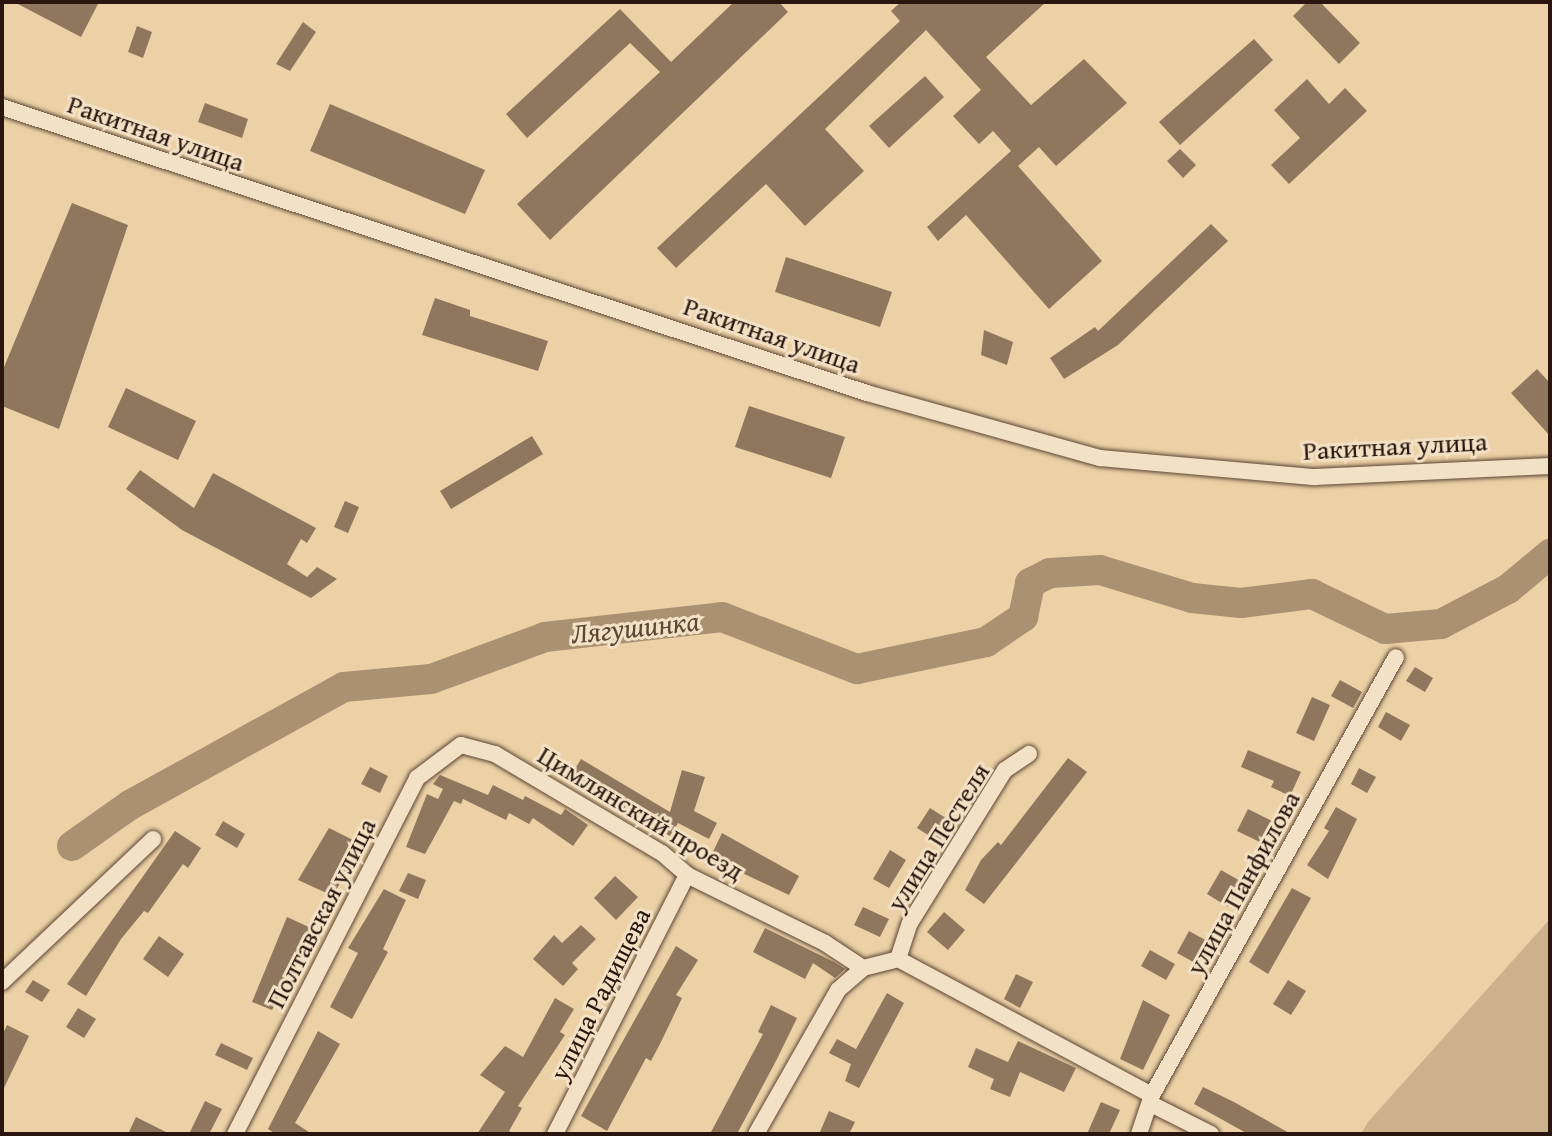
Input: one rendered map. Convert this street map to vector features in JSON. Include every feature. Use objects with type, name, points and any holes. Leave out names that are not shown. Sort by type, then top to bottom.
[{"type":"street","name":"Ракитная улица","points":[[2,107],[867,393],[1100,458],[1315,477],[1550,466]]},
{"type":"street","name":"улица Панфилова","points":[[1139,1134],[1152,1100],[1396,657]]},
{"type":"street","name":"Полтавская улица","points":[[235,1134],[417,778],[444,754],[461,745],[477,747]]},
{"type":"street","name":"Цимлянский проезд","points":[[477,747],[662,853],[687,875],[825,943],[863,968]]},
{"type":"street","name":"улица Пестеля","points":[[898,959],[910,923],[1005,770],[1029,754]]},
{"type":"street","points":[[2,982],[153,839]]},
{"type":"street","name":"улица Радищева","points":[[555,1134],[687,875]]},
{"type":"street","points":[[756,1134],[838,990],[863,968],[898,959],[1211,1134]]},
{"type":"shaded area","points":[[1550,919],[1550,1134],[1361,1134],[1368,1122]]},
{"type":"building","points":[[14,2],[99,2],[81,37]]},
{"type":"building","points":[[734,2],[779,2],[788,12],[550,240],[517,204],[660,72],[630,43],[527,138],[506,114],[620,9],[671,62]]},
{"type":"building","points":[[901,2],[1046,2],[986,57],[1031,105],[1084,59],[1127,103],[1056,166],[1039,147],[1018,166],[1102,261],[1049,309],[966,215],[938,241],[927,227],[1011,151],[993,131],[979,144],[953,116],[981,90],[926,30],[825,129],[864,171],[805,226],[766,184],[676,268],[657,248],[900,21],[891,11]]},
{"type":"building","points":[[1307,2],[1320,2],[1360,43],[1339,64],[1293,16]]},
{"type":"building","points":[[303,22],[316,32],[290,71],[276,64]]},
{"type":"building","points":[[137,26],[152,32],[143,58],[128,52]]},
{"type":"building","points":[[1254,39],[1273,60],[1180,145],[1159,122]]},
{"type":"building","points":[[925,76],[944,97],[889,148],[869,126]]},
{"type":"building","points":[[1307,79],[1329,104],[1345,88],[1367,111],[1289,184],[1271,165],[1300,138],[1274,110]]},
{"type":"building","points":[[205,103],[248,119],[242,138],[198,122]]},
{"type":"building","points":[[330,104],[485,170],[465,214],[310,151]]},
{"type":"building","points":[[1180,149],[1196,165],[1183,178],[1167,161]]},
{"type":"building","points":[[72,203],[128,225],[59,429],[2,406],[2,372]]},
{"type":"building","points":[[1211,224],[1228,241],[1118,345],[1064,379],[1050,358],[1095,327],[1098,331]]},
{"type":"building","points":[[786,257],[892,292],[880,327],[775,292]]},
{"type":"building","points":[[435,298],[470,310],[470,316],[548,341],[538,371],[422,335]]},
{"type":"building","points":[[984,330],[1013,342],[1007,365],[981,355]]},
{"type":"building","points":[[1537,369],[1550,383],[1550,436],[1511,393]]},
{"type":"building","points":[[126,388],[196,421],[178,460],[108,427]]},
{"type":"building","points":[[749,406],[845,437],[831,478],[735,447]]},
{"type":"building","points":[[532,436],[543,454],[451,509],[440,491]]},
{"type":"building","points":[[140,470],[194,508],[213,473],[316,528],[307,543],[301,539],[287,564],[307,577],[317,567],[337,579],[311,598],[182,530],[126,489]]},
{"type":"building","points":[[345,501],[359,507],[348,533],[334,527]]},
{"type":"building","points":[[1415,667],[1433,678],[1425,692],[1406,681]]},
{"type":"building","points":[[1340,680],[1362,692],[1353,708],[1331,696]]},
{"type":"building","points":[[1312,697],[1330,705],[1314,741],[1296,733]]},
{"type":"building","points":[[1386,712],[1410,725],[1401,741],[1378,727]]},
{"type":"building","points":[[1248,750],[1301,772],[1290,796],[1271,787],[1274,781],[1241,767]]},
{"type":"building","points":[[1068,758],[1087,772],[984,904],[965,890],[981,860],[998,842],[1001,845]]},
{"type":"building","points":[[581,759],[670,812],[682,770],[705,777],[694,811],[717,823],[709,839],[678,823],[670,836],[612,806],[570,777]]},
{"type":"building","points":[[370,767],[388,776],[380,793],[361,784]]},
{"type":"building","points":[[1359,768],[1376,777],[1367,793],[1351,784]]},
{"type":"building","points":[[440,775],[488,795],[493,785],[523,800],[525,796],[561,815],[565,809],[588,825],[573,846],[533,818],[529,824],[509,813],[506,820],[463,799],[461,804],[454,801],[425,854],[406,847],[427,794],[438,799],[443,789],[433,784]]},
{"type":"building","points":[[1336,807],[1357,819],[1328,879],[1307,865],[1329,831],[1324,828]]},
{"type":"building","points":[[930,808],[952,822],[939,842],[917,828]]},
{"type":"building","points":[[1248,809],[1272,821],[1262,843],[1237,831]]},
{"type":"building","points":[[223,821],[245,834],[237,848],[215,835]]},
{"type":"building","points":[[329,828],[361,844],[333,896],[298,880]]},
{"type":"building","points":[[175,831],[201,848],[188,868],[183,864],[148,913],[144,911],[121,939],[86,996],[67,984]]},
{"type":"building","points":[[722,833],[799,876],[789,895],[710,858]]},
{"type":"building","points":[[890,850],[906,860],[889,888],[873,879]]},
{"type":"building","points":[[1221,870],[1242,882],[1228,907],[1207,894]]},
{"type":"building","points":[[408,873],[426,880],[418,899],[399,891]]},
{"type":"building","points":[[615,876],[638,897],[616,920],[594,898]]},
{"type":"building","points":[[1292,888],[1311,898],[1268,974],[1249,962]]},
{"type":"building","points":[[384,889],[406,900],[383,949],[388,952],[352,1019],[330,1007],[358,953],[348,948]]},
{"type":"building","points":[[863,907],[889,919],[880,937],[854,925]]},
{"type":"building","points":[[944,912],[965,930],[948,950],[927,932]]},
{"type":"building","points":[[287,917],[311,928],[272,1010],[252,1002]]},
{"type":"building","points":[[581,925],[596,939],[572,963],[578,969],[563,986],[533,959],[554,935],[562,943]]},
{"type":"building","points":[[765,928],[845,969],[835,978],[813,963],[805,979],[753,952]]},
{"type":"building","points":[[1189,931],[1209,942],[1197,964],[1177,953]]},
{"type":"building","points":[[159,936],[184,954],[168,977],[143,959]]},
{"type":"building","points":[[676,946],[698,960],[676,995],[682,998],[651,1061],[646,1058],[607,1131],[581,1116]]},
{"type":"building","points":[[1150,950],[1175,964],[1166,980],[1141,966]]},
{"type":"building","points":[[1016,974],[1033,982],[1020,1008],[1004,999]]},
{"type":"building","points":[[33,980],[50,990],[42,1002],[25,992]]},
{"type":"building","points":[[1288,980],[1306,991],[1291,1015],[1273,1004]]},
{"type":"building","points":[[887,993],[904,1003],[859,1088],[845,1081],[851,1064],[829,1053],[837,1039],[856,1049]]},
{"type":"building","points":[[555,998],[574,1009],[560,1032],[565,1035],[518,1106],[522,1108],[509,1131],[515,1134],[477,1134],[505,1092],[480,1075],[505,1046],[523,1057]]},
{"type":"building","points":[[1143,1000],[1170,1015],[1143,1070],[1120,1059]]},
{"type":"building","points":[[771,1005],[797,1018],[737,1134],[710,1134],[763,1034],[758,1032]]},
{"type":"building","points":[[78,1008],[96,1019],[84,1038],[66,1027]]},
{"type":"building","points":[[7,1025],[29,1036],[2,1092],[2,1036]]},
{"type":"building","points":[[318,1031],[340,1044],[295,1123],[312,1134],[276,1134],[268,1129]]},
{"type":"building","points":[[1018,1041],[1076,1068],[1064,1092],[1020,1072],[1010,1097],[990,1089],[994,1079],[968,1067],[976,1048],[1008,1062]]},
{"type":"building","points":[[221,1043],[253,1058],[247,1070],[215,1055]]},
{"type":"building","points":[[1203,1087],[1291,1134],[1248,1134],[1194,1104]]},
{"type":"building","points":[[205,1101],[222,1109],[209,1134],[189,1134]]},
{"type":"building","points":[[1101,1102],[1120,1110],[1109,1134],[1087,1134]]},
{"type":"building","points":[[829,1111],[855,1122],[849,1134],[819,1134]]},
{"type":"building","points":[[136,1117],[170,1134],[128,1134]]},
{"type":"waterway","name":"Лягушинка","points":[[72,846],[130,805],[344,687],[431,679],[545,637],[722,617],[857,669],[986,642],[1023,617],[1030,583],[1050,573],[1100,570],[1192,598],[1241,603],[1312,594],[1385,629],[1441,624],[1508,589],[1550,554]]}]
